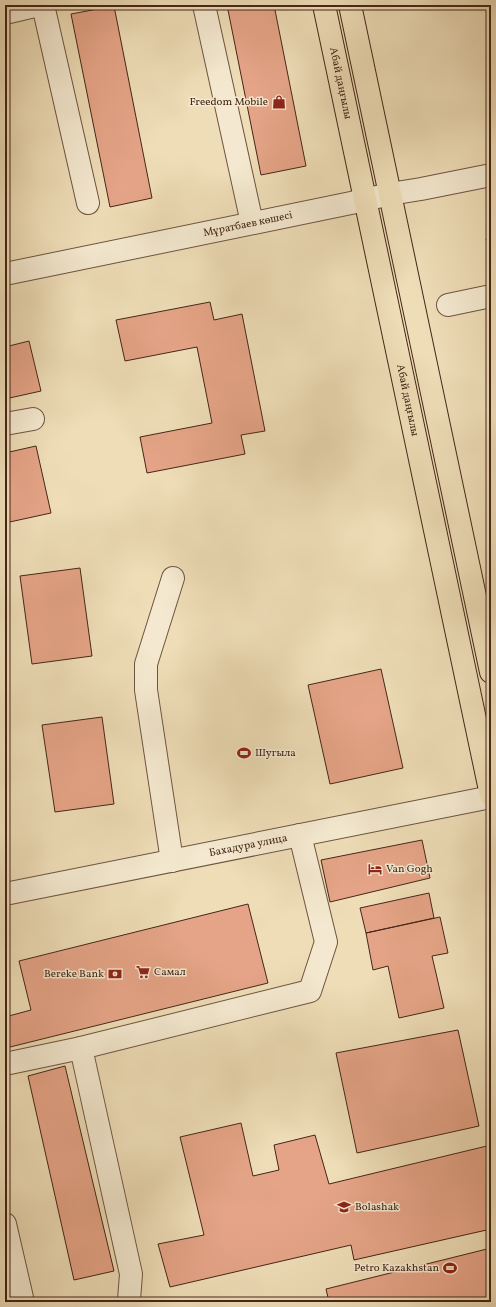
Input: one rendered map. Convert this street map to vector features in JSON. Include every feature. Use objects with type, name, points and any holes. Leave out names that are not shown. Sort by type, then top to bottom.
[{"type":"main road","name":"Абай даңғылы","points":[[324,5],[491,796]]},
{"type":"main road","points":[[350,5],[491,672]]},
{"type":"street","points":[[5,13],[39,5]]},
{"type":"street","points":[[43,5],[88,203]]},
{"type":"street","points":[[204,5],[252,223]]},
{"type":"street","name":"Мұратбаев көшесі","points":[[5,274],[390,194],[491,175]]},
{"type":"street","points":[[448,305],[491,296]]},
{"type":"street","points":[[5,424],[33,419]]},
{"type":"street","points":[[172,861],[146,690],[146,664],[173,578]]},
{"type":"street","name":"Бахадура улица","points":[[5,894],[491,796]]},
{"type":"street","points":[[5,1064],[81,1048],[310,992],[326,942],[300,835]]},
{"type":"street","points":[[81,1048],[131,1274],[127,1301]]},
{"type":"street","points":[[5,1224],[22,1302]]},
{"type":"building","points":[[227,5],[274,5],[306,166],[261,175]]},
{"type":"building","points":[[114,6],[152,198],[110,207],[71,14]]},
{"type":"building","points":[[491,238],[491,261],[486,239]]},
{"type":"building","points":[[210,302],[214,320],[242,314],[265,431],[241,435],[245,454],[147,473],[140,437],[212,423],[197,347],[125,361],[116,320]]},
{"type":"building","points":[[29,341],[41,391],[5,399],[5,347]]},
{"type":"building","points":[[36,446],[51,513],[5,523],[5,453]]},
{"type":"building","points":[[80,568],[92,656],[32,664],[20,576]]},
{"type":"building","points":[[381,669],[403,768],[330,784],[308,685]]},
{"type":"building","points":[[102,717],[114,804],[55,812],[42,725]]},
{"type":"building","name":"Van Gogh","points":[[422,840],[430,878],[330,902],[321,860]]},
{"type":"building","points":[[429,893],[434,918],[366,933],[360,908]]},
{"type":"building","name":"Самал","points":[[248,904],[268,983],[6,1048],[5,1017],[31,1010],[19,961]]},
{"type":"building","points":[[440,917],[448,953],[432,956],[444,1008],[399,1018],[388,966],[373,970],[366,933]]},
{"type":"building","points":[[458,1030],[479,1126],[357,1153],[336,1053]]},
{"type":"building","points":[[65,1066],[114,1271],[74,1280],[28,1076]]},
{"type":"building","name":"Bolashak","points":[[241,1123],[253,1176],[279,1170],[274,1145],[315,1135],[329,1184],[491,1145],[491,1229],[354,1260],[351,1245],[170,1287],[158,1244],[204,1235],[180,1137]]},
{"type":"building","name":"Petro Kazakhstan","points":[[491,1248],[491,1302],[329,1302],[326,1289]]},
{"type":"place","name":"Freedom Mobile","points":[[279,102]]},
{"type":"place","name":"Шугыла","points":[[244,753]]},
{"type":"place","name":"Van Gogh","points":[[375,869]]},
{"type":"place","name":"Самал","points":[[143,972]]},
{"type":"place","name":"Bereke Bank","points":[[115,974]]},
{"type":"place","name":"Bolashak","points":[[344,1207]]},
{"type":"place","name":"Petro Kazakhstan","points":[[450,1268]]}]
